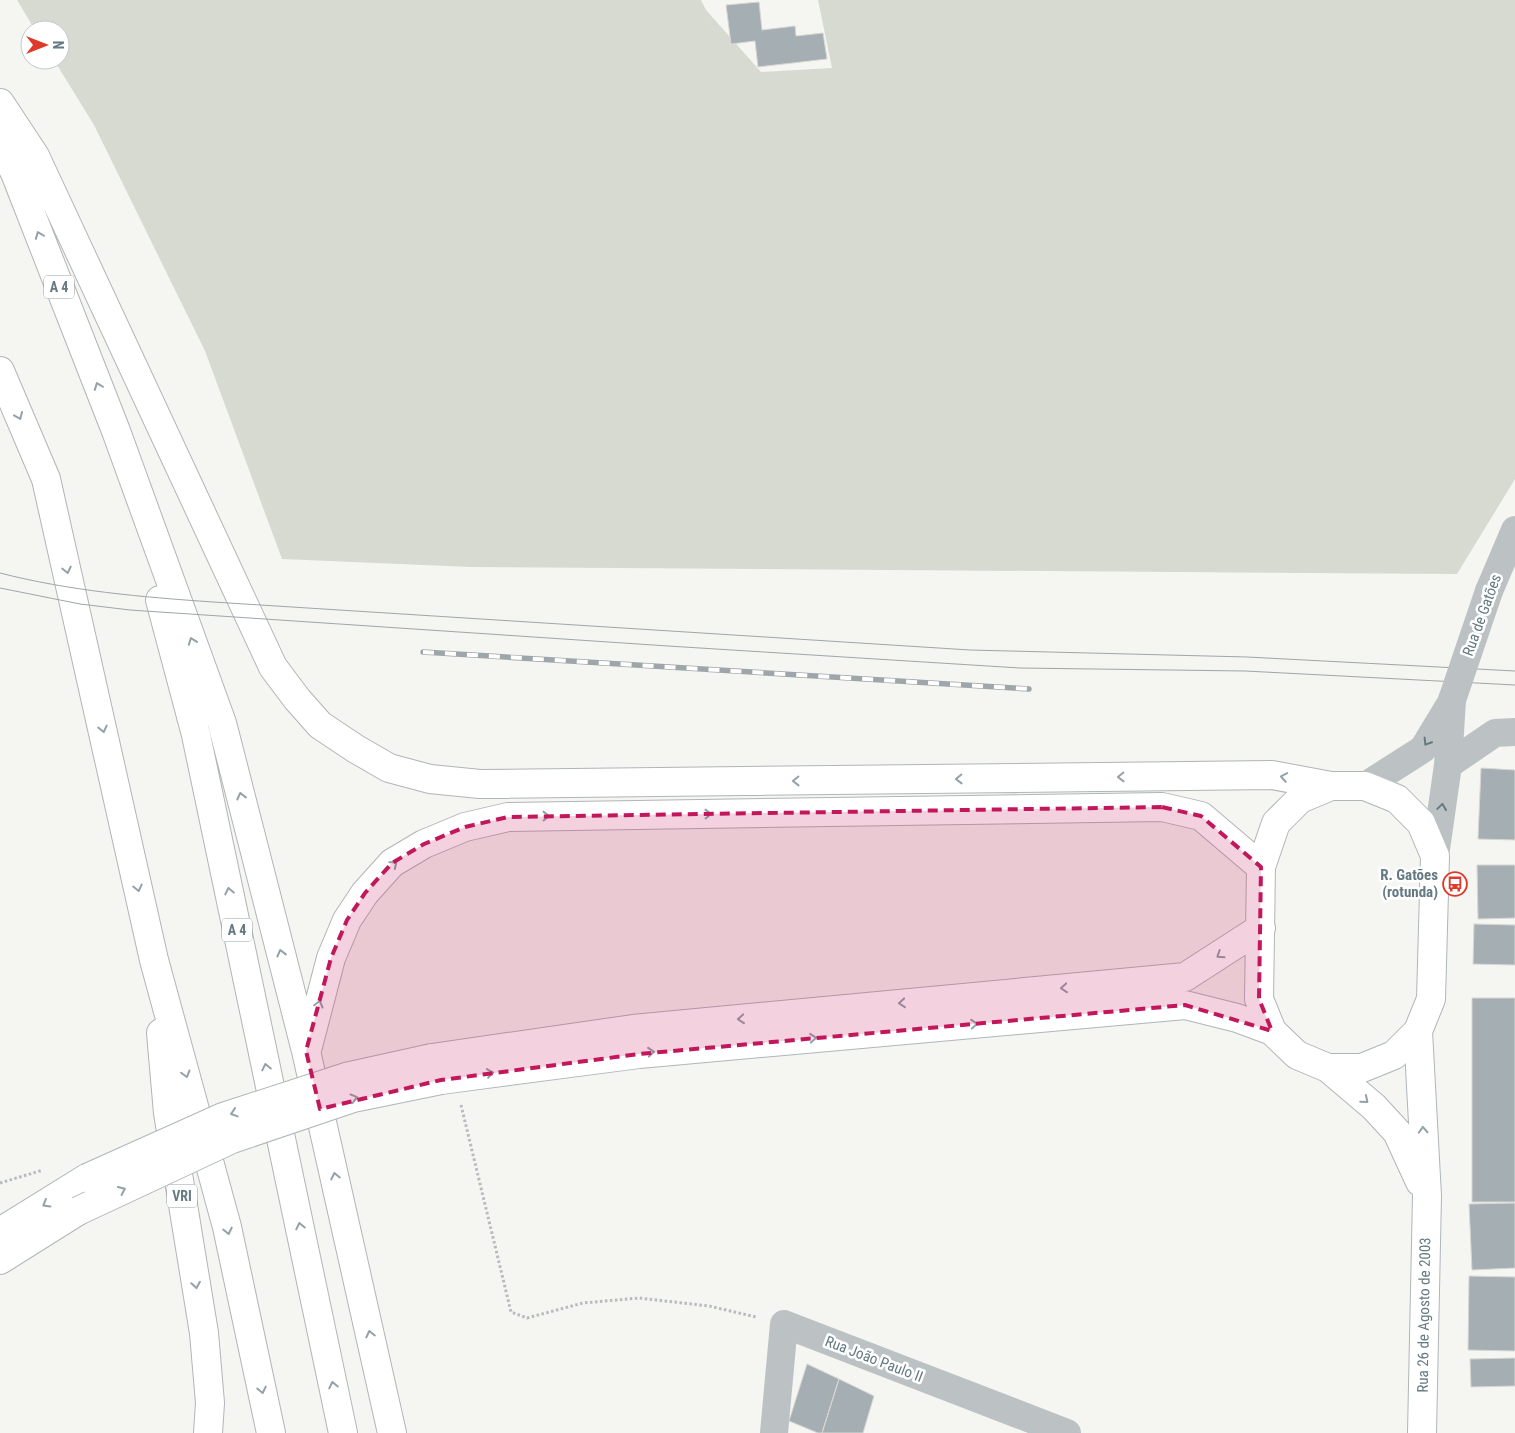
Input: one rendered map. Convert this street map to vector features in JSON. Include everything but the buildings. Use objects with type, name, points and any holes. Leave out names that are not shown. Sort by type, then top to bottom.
[{"type":"main road","points":[[0,103],[35,156],[274,667],[297,699],[320,724],[356,749],[389,768],[430,779],[480,784],[1272,775],[1332,786],[1365,786],[1398,799],[1421,824],[1435,856],[1431,999],[1418,1031],[1394,1055],[1362,1068],[1328,1068],[1297,1055],[1272,1031],[1237,1018],[1185,1005],[444,1072],[346,1077],[223,1117],[88,1178],[0,1232]]},
{"type":"main road","name":"A 4","points":[[0,143],[15,173],[116,431],[196,735],[343,1433]]},
{"type":"main road","points":[[0,371],[46,479],[154,960],[227,1227],[271,1433]]},
{"type":"main road","points":[[116,431],[222,724],[306,1051],[392,1433]]},
{"type":"main road","points":[[1272,1031],[1259,999],[1261,867],[1276,824],[1300,799],[1332,786]]},
{"type":"main road","points":[[306,1051],[331,958],[347,920],[365,893],[392,863],[424,844],[465,827],[508,817],[1162,807],[1202,816],[1261,867]]},
{"type":"main road","points":[[0,1260],[78,1211],[232,1139],[353,1098],[444,1072],[633,1029],[1185,977],[1261,928]]},
{"type":"main road","name":"VRI","points":[[154,960],[168,1113],[204,1333],[210,1403],[208,1433]]},
{"type":"main road","name":"Rua 26 de Agosto de 2003","points":[[1418,1031],[1427,1196],[1422,1433]]},
{"type":"main road","name":"Rua 26 de Agosto de 2003","points":[[1328,1068],[1374,1107],[1397,1132],[1427,1196]]},
{"type":"street","name":"Rua de Gatões","points":[[1365,786],[1423,749],[1452,700],[1489,591],[1515,530]]},
{"type":"street","name":"Rua de Gatões","points":[[1435,856],[1448,765],[1452,700]]},
{"type":"street","points":[[1448,765],[1496,733],[1515,732]]},
{"type":"street","points":[[774,1433],[784,1324]]},
{"type":"street","name":"Rua João Paulo II","points":[[784,1324],[1067,1433]]},
{"type":"path","points":[[444,1072],[460,1102],[511,1312],[527,1318],[583,1303],[639,1298],[709,1306],[784,1324]]},
{"type":"highlighted area","points":[[1162,807],[1201,816],[1261,867],[1259,999],[1272,1031],[1185,1005],[639,1054],[441,1080],[320,1109],[306,1051],[331,958],[347,920],[365,893],[392,863],[424,844],[465,827],[508,817]]},
{"type":"shaded area","points":[[17,0],[701,0],[706,10],[761,72],[832,68],[818,0],[1515,0],[1515,479],[1457,574],[471,567],[282,559],[205,351],[94,125],[60,70],[70,70],[70,20],[29,20]]},
{"type":"tram line","points":[[0,573],[79,589],[213,602],[970,650],[1247,657],[1515,671]]},
{"type":"tram line","points":[[0,588],[80,604],[130,610],[668,646],[1020,668],[1245,671],[1515,685]]},
{"type":"railway","points":[[423,652],[1029,689]]},
{"type":"place","name":"R. Gatões (rotunda)","points":[[1455,884]]}]
